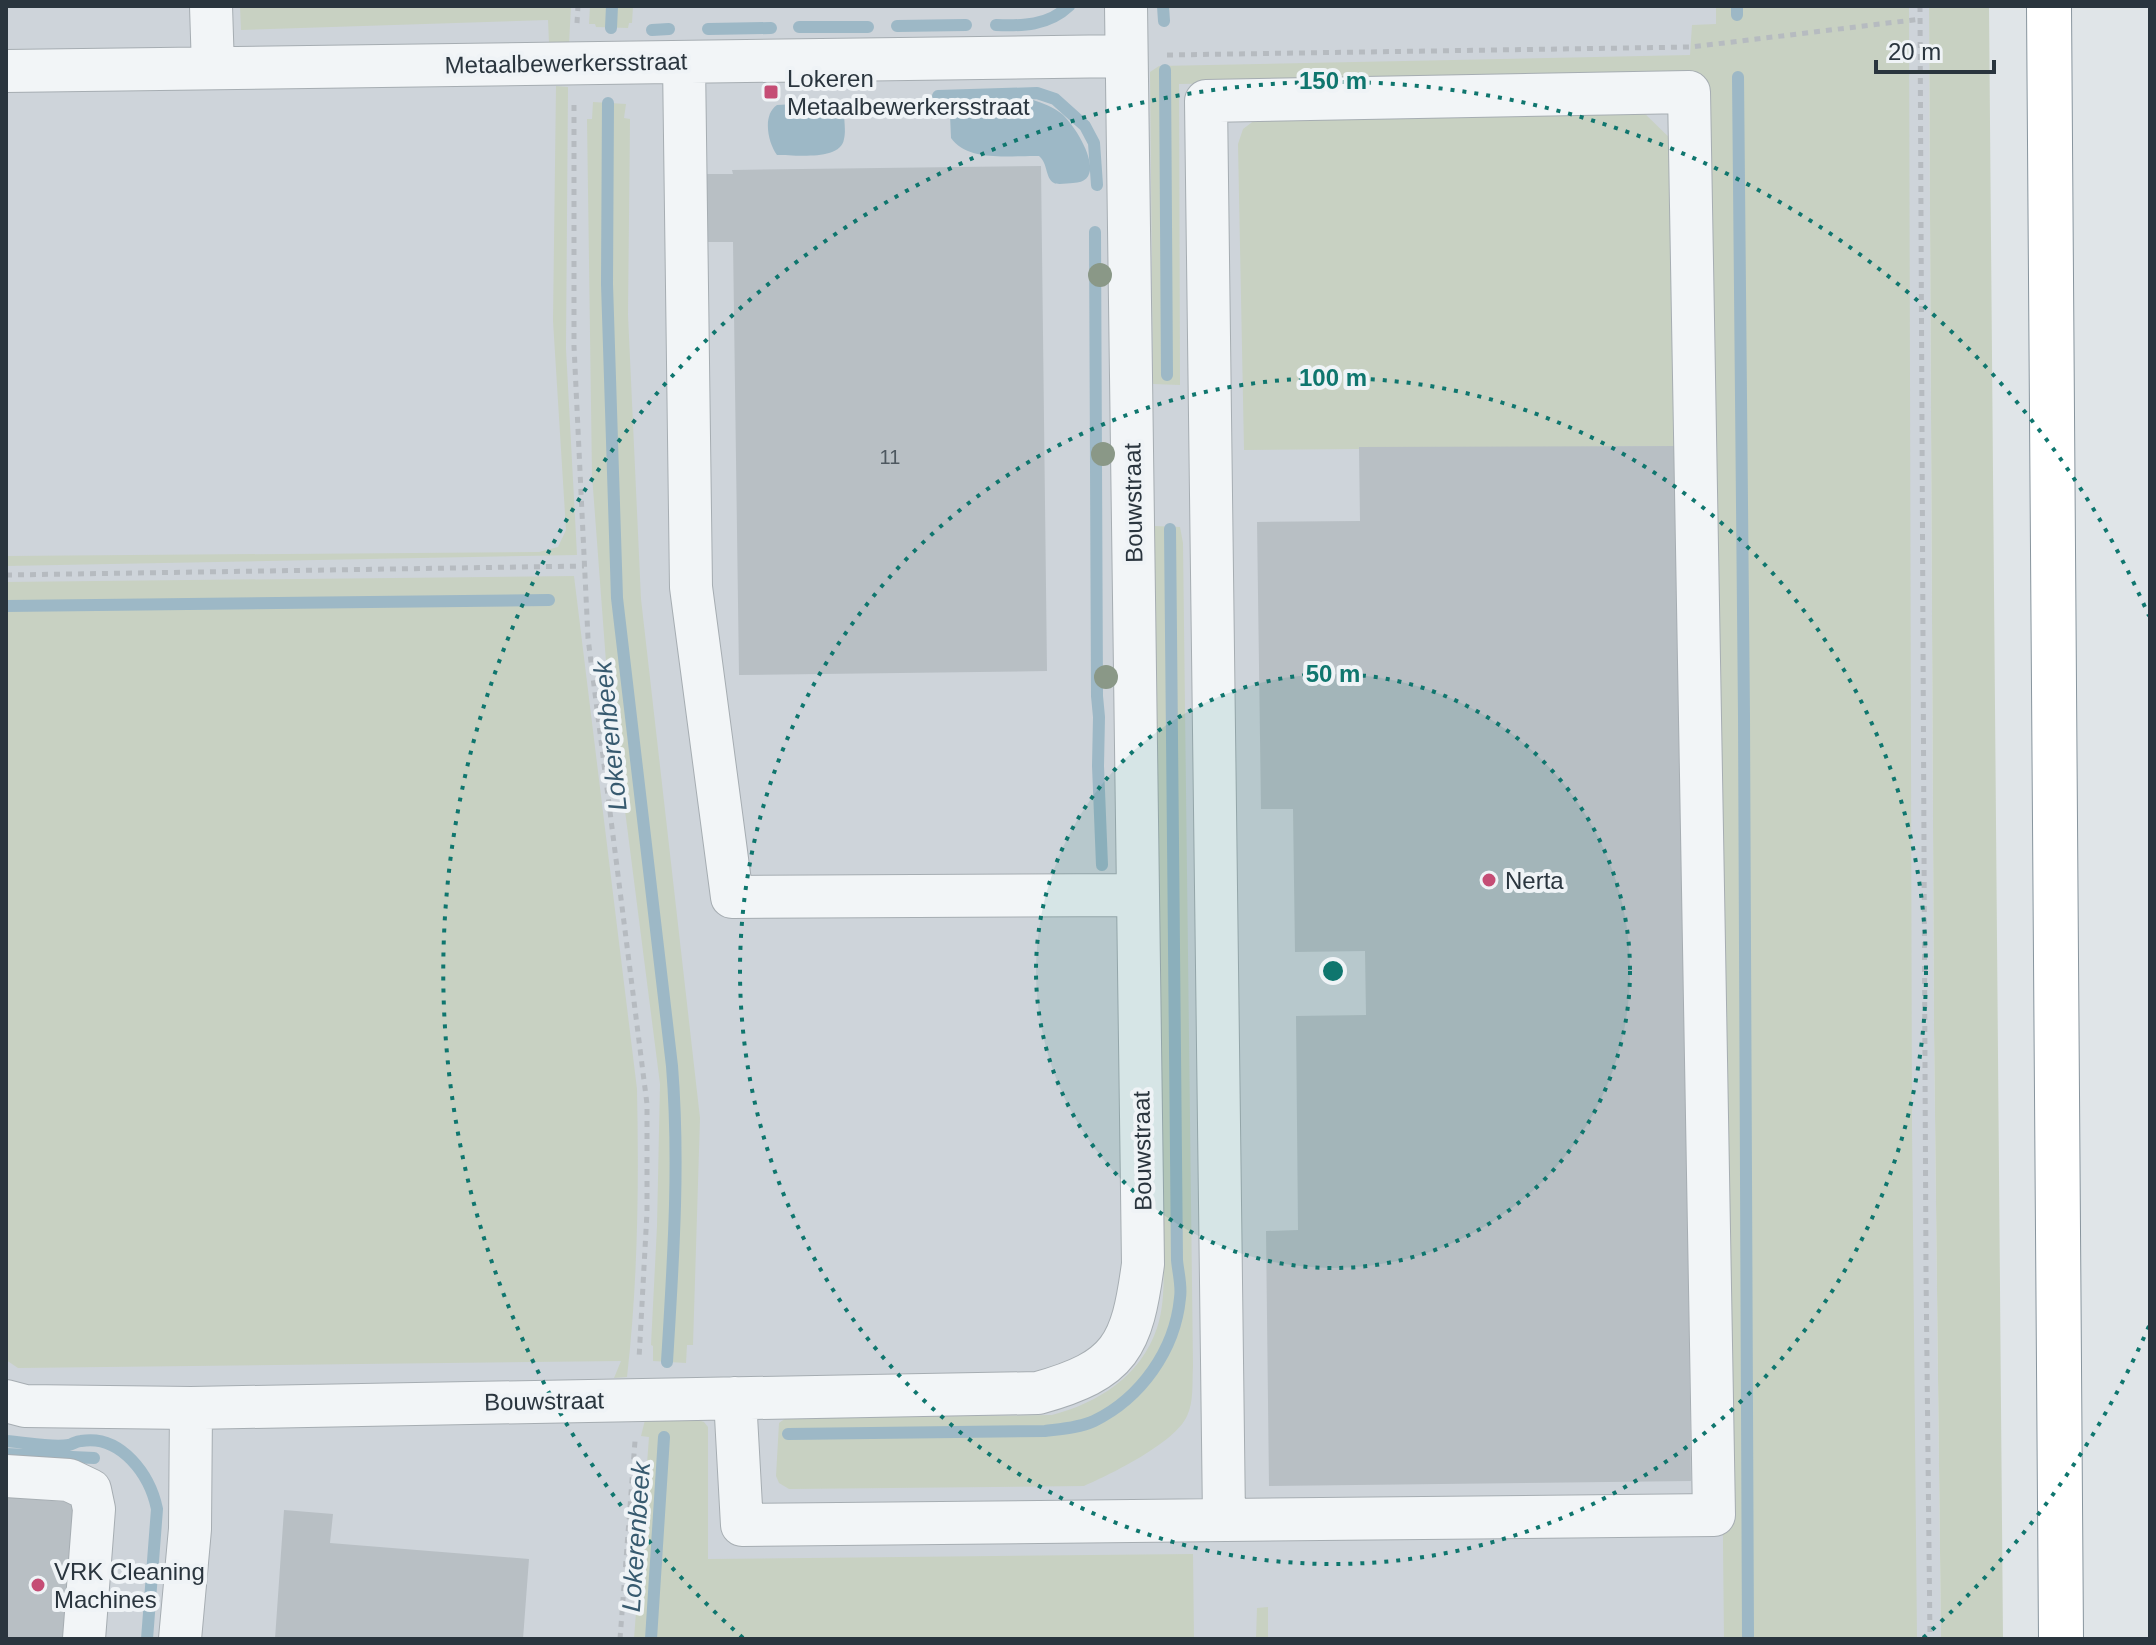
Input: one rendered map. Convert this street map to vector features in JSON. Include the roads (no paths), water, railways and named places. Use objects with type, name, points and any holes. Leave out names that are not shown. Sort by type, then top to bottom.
[{"type":"highway","points":[[2049,6],[2061,1639]]},
{"type":"street","points":[[211,6],[213,68]]},
{"type":"street","name":"Bouwstraat","points":[[6,1401],[25,1406],[191,1408],[1038,1393],[1077,1382],[1116,1356],[1137,1312],[1143,1264],[1126,6]]},
{"type":"street","name":"Metaalbewerkersstraat","points":[[6,71],[1126,56]]},
{"type":"street","points":[[684,62],[691,587],[732,897],[1138,895]]},
{"type":"street","points":[[735,1398],[742,1525],[1714,1515],[1689,92],[1206,101],[1224,1518]]},
{"type":"street","points":[[180,1639],[190,1529],[191,1408]]},
{"type":"street","points":[[6,1476],[69,1480],[90,1490],[94,1509],[84,1639]]},
{"type":"water","points":[[1033,100],[1059,112],[1075,130],[1090,164],[1084,180],[1056,184],[1049,178],[1039,156],[979,154],[959,146],[951,138],[950,115],[958,105]]},
{"type":"water","points":[[834,102],[844,112],[845,136],[841,146],[826,154],[777,155],[771,144],[768,122],[777,105]]},
{"type":"waterway","name":"Lokerenbeek","points":[[611,28],[612,6]]},
{"type":"waterway","points":[[996,25],[1025,25],[1044,21],[1069,6]]},
{"type":"waterway","points":[[1163,6],[1164,21]]},
{"type":"waterway","points":[[1737,6],[1737,15]]},
{"type":"waterway","points":[[897,26],[966,25]]},
{"type":"waterway","points":[[799,27],[868,27]]},
{"type":"waterway","points":[[708,29],[771,28]]},
{"type":"waterway","points":[[652,30],[669,29]]},
{"type":"waterway","points":[[1165,70],[1167,375]]},
{"type":"waterway","points":[[1738,77],[1748,1639]]},
{"type":"waterway","points":[[938,96],[1037,93],[1055,99],[1085,126],[1094,143],[1097,185]]},
{"type":"waterway","name":"Lokerenbeek","points":[[608,103],[607,284],[617,598],[674,1103],[675,1214],[667,1362]]},
{"type":"waterway","points":[[1095,232],[1097,696],[1102,865]]},
{"type":"waterway","points":[[788,1434],[1045,1431],[1082,1425],[1111,1411],[1141,1386],[1163,1354],[1171,1336],[1181,1289],[1177,1260],[1170,529]]},
{"type":"waterway","points":[[6,606],[549,600]]},
{"type":"waterway","name":"Lokerenbeek","points":[[651,1639],[664,1437]]},
{"type":"waterway","points":[[6,1441],[54,1446],[79,1441],[109,1444],[121,1450],[140,1471],[148,1483],[157,1509],[147,1639]]},
{"type":"waterway","points":[[6,1454],[94,1458]]},
{"type":"place","name":"Lokeren Metaalbewerkersstraat","points":[[771,92]]},
{"type":"place","name":"Nerta","points":[[1489,880]]},
{"type":"place","name":"VRK Cleaning Machines","points":[[38,1585]]}]
